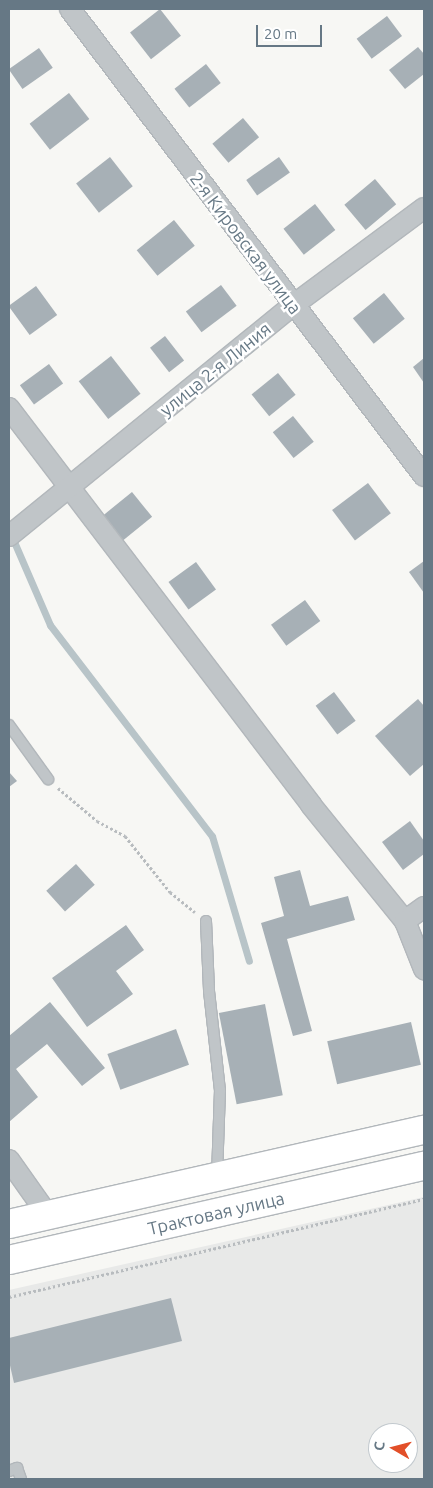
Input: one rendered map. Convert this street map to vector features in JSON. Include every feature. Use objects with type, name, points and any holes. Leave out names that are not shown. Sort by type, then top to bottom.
[{"type":"main road","name":"Трактовая улица","points":[[9,1224],[424,1130]]},
{"type":"main road","name":"Трактовая улица","points":[[9,1260],[424,1166]]},
{"type":"street","name":"2-я Кировская улица","points":[[70,9],[292,306],[424,476]]},
{"type":"street","name":"улица 2-я Линия","points":[[9,536],[292,306],[424,208]]},
{"type":"street","points":[[9,408],[310,805],[405,921],[424,969]]},
{"type":"street","points":[[405,921],[424,907]]},
{"type":"street","points":[[9,1160],[48,1215]]},
{"type":"lane","points":[[9,725],[48,780]]},
{"type":"lane","points":[[206,921],[209,990],[220,1090],[217,1177]]},
{"type":"lane","points":[[9,1471],[17,1468],[20,1479]]},
{"type":"path","points":[[48,780],[97,821],[125,836],[170,892],[206,921]]},
{"type":"path","points":[[9,1297],[424,1199]]},
{"type":"shaded area","points":[[424,1197],[424,1479],[9,1479],[9,1290]]},
{"type":"building","points":[[160,9],[181,36],[151,59],[130,32]]},
{"type":"building","points":[[387,16],[402,36],[372,59],[357,39]]},
{"type":"building","points":[[418,47],[424,54],[424,74],[405,89],[389,70]]},
{"type":"building","points":[[39,48],[53,68],[22,89],[9,69]]},
{"type":"building","points":[[206,64],[221,83],[189,108],[174,89]]},
{"type":"building","points":[[69,93],[89,119],[50,150],[30,124]]},
{"type":"building","points":[[243,118],[259,137],[228,163],[212,144]]},
{"type":"building","points":[[110,157],[133,186],[99,213],[76,183]]},
{"type":"building","points":[[279,157],[290,173],[257,196],[246,180]]},
{"type":"building","points":[[375,179],[396,204],[366,230],[344,205]]},
{"type":"building","points":[[315,204],[335,230],[304,255],[283,229]]},
{"type":"building","points":[[174,220],[195,246],[157,276],[137,250]]},
{"type":"building","points":[[221,285],[237,306],[202,332],[186,311]]},
{"type":"building","points":[[36,286],[57,315],[30,335],[9,306]]},
{"type":"building","points":[[384,293],[405,319],[374,344],[353,318]]},
{"type":"building","points":[[165,336],[184,360],[169,372],[150,348]]},
{"type":"building","points":[[111,356],[141,394],[108,419],[79,381]]},
{"type":"building","points":[[424,358],[424,383],[413,367]]},
{"type":"building","points":[[49,364],[63,383],[34,405],[20,385]]},
{"type":"building","points":[[278,373],[296,395],[269,416],[252,394]]},
{"type":"building","points":[[293,416],[314,442],[294,458],[273,432]]},
{"type":"building","points":[[368,483],[391,513],[355,540],[332,510]]},
{"type":"building","points":[[132,492],[152,517],[121,542],[101,517]]},
{"type":"building","points":[[424,561],[424,593],[409,572]]},
{"type":"building","points":[[196,562],[216,590],[188,609],[168,582]]},
{"type":"building","points":[[305,600],[320,621],[286,646],[271,625]]},
{"type":"building","points":[[334,692],[356,721],[337,735],[316,706]]},
{"type":"building","points":[[418,699],[424,706],[424,764],[410,776],[375,736]]},
{"type":"building","points":[[9,772],[17,781],[9,787]]},
{"type":"building","points":[[410,821],[424,841],[424,854],[403,870],[382,842]]},
{"type":"building","points":[[76,864],[95,885],[65,912],[46,891]]},
{"type":"building","points":[[300,870],[310,906],[348,896],[355,920],[287,939],[312,1031],[293,1036],[261,923],[284,916],[274,877]]},
{"type":"building","points":[[126,925],[144,950],[116,971],[133,994],[87,1027],[52,978]]},
{"type":"building","points":[[50,1002],[105,1068],[82,1086],[47,1044],[16,1069],[38,1097],[9,1122],[9,1036]]},
{"type":"building","points":[[265,1004],[283,1095],[237,1104],[219,1013]]},
{"type":"building","points":[[411,1022],[421,1065],[337,1084],[327,1041]]},
{"type":"building","points":[[176,1029],[189,1065],[120,1090],[107,1054]]},
{"type":"building","points":[[171,1298],[182,1341],[14,1383],[9,1361],[9,1338]]},
{"type":"waterway","points":[[12,537],[50,625],[212,836],[249,961]]}]
